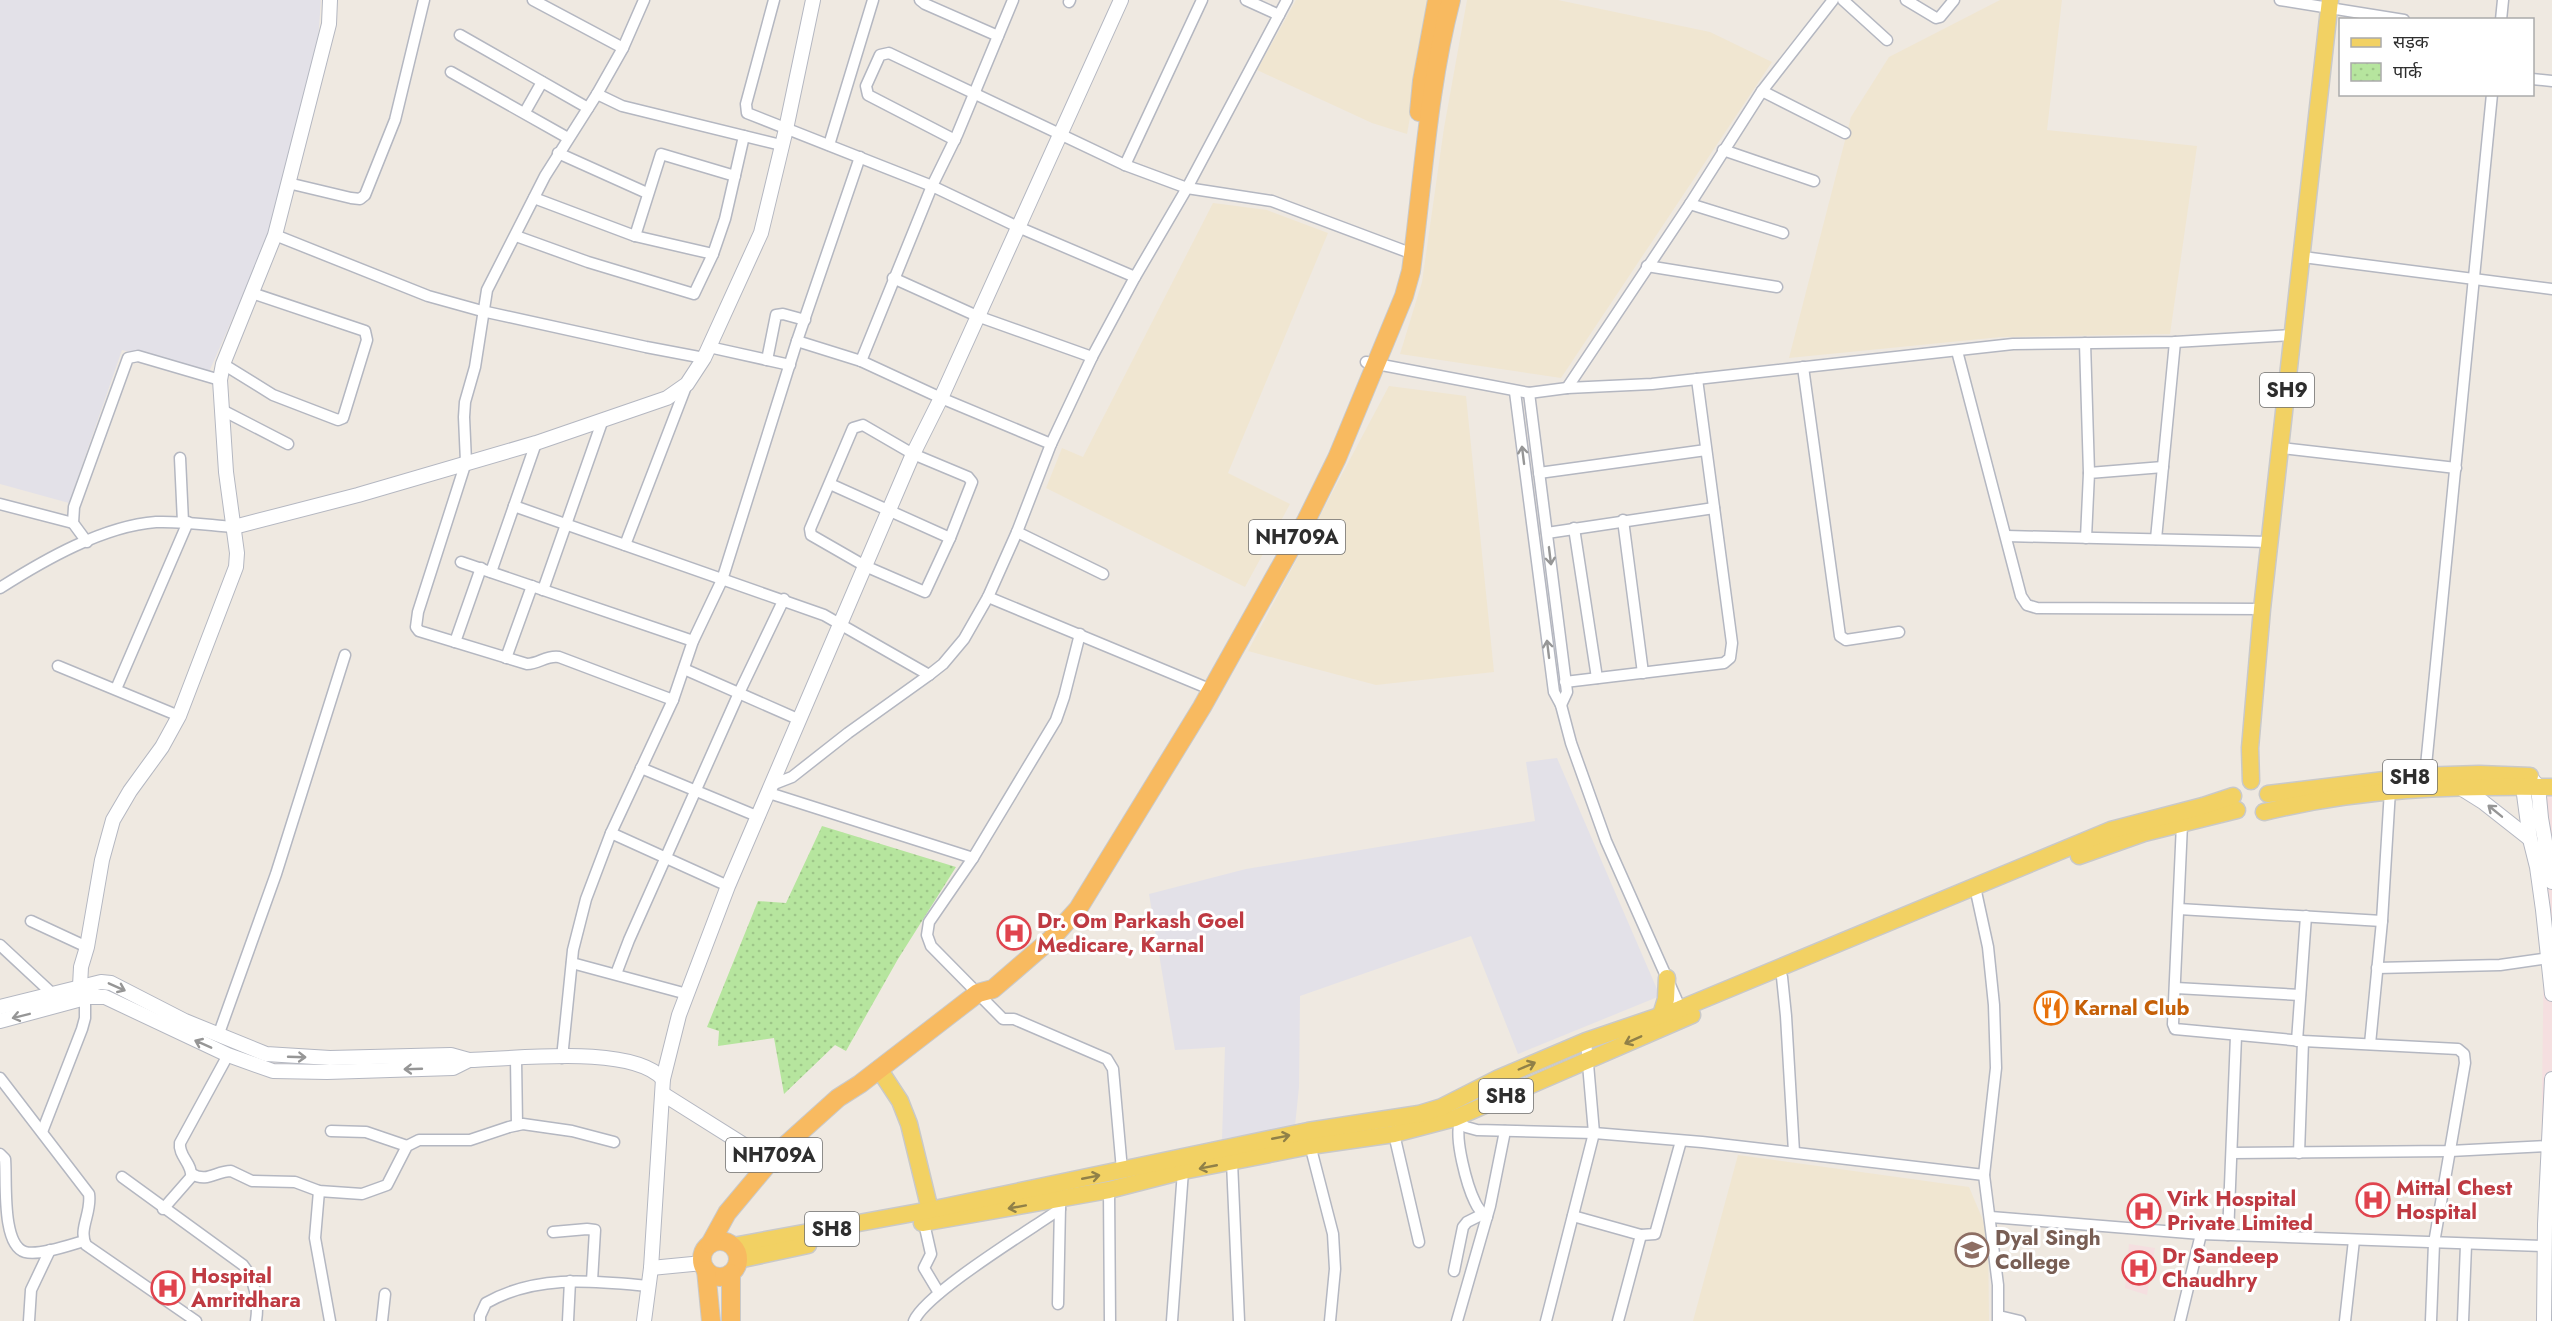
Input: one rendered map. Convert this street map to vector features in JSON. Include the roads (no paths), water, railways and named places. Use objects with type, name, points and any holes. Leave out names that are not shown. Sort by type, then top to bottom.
[{"type":"highway","name":"NH709A","points":[[1408,253],[1422,81],[1437,0]]},
{"type":"highway","name":"NH709A","points":[[731,1321],[727,1213],[772,1162],[838,1098],[879,1070],[978,993],[985,980],[1045,929],[1072,898],[1206,688],[1298,513],[1371,364],[1399,273],[1408,253],[1443,28],[1451,0]]},
{"type":"highway","name":"NH709A","points":[[711,1321],[704,1267],[705,1250],[727,1253]]},
{"type":"highway","points":[[704,1267],[718,1277],[727,1253]]},
{"type":"main road","name":"SH9","points":[[2251,781],[2250,748],[2262,609],[2303,256],[2329,4]]},
{"type":"main road","name":"SH8","points":[[2268,794],[2425,776],[2479,774],[2536,784]]},
{"type":"main road","name":"SH8","points":[[2235,803],[2248,818],[2313,800],[2390,790],[2536,784],[2552,776]]},
{"type":"main road","name":"SH8","points":[[2235,803],[2241,784],[2251,781]]},
{"type":"main road","points":[[2251,781],[2260,784],[2268,794],[2269,802],[2264,812]]},
{"type":"main road","name":"SH8","points":[[1357,1131],[1394,1134],[1457,1120],[1587,1061],[1682,1013],[1780,972],[1977,892],[2100,847],[2182,824],[2235,803]]},
{"type":"main road","name":"SH8","points":[[1977,892],[2111,830],[2204,806],[2235,803]]},
{"type":"main road","points":[[1661,1015],[1666,999],[1667,978]]},
{"type":"main road","name":"SH8","points":[[1061,1197],[1122,1170],[1357,1131],[1419,1114],[1442,1107],[1499,1078],[1586,1041],[1661,1015],[1682,1013]]},
{"type":"main road","points":[[879,1070],[900,1101],[909,1125],[927,1216]]},
{"type":"main road","name":"SH8","points":[[727,1253],[927,1216],[1109,1190],[1232,1162],[1259,1149]]},
{"type":"street","points":[[42,1132],[85,1018],[81,967],[87,948],[102,860],[113,820],[129,791],[162,747],[179,716],[236,567],[237,553],[226,472],[224,411],[220,380],[223,364],[275,235],[329,24],[330,0]]},
{"type":"street","points":[[288,183],[351,198],[360,199],[365,195],[395,120],[424,0]]},
{"type":"street","points":[[533,0],[623,48]]},
{"type":"street","points":[[644,0],[623,48],[597,94],[558,153],[487,290],[475,367],[465,410],[466,462],[416,622],[419,631],[531,664],[547,656],[559,657],[673,700]]},
{"type":"street","points":[[774,0],[745,109],[747,113],[932,186],[1018,227],[1134,277]]},
{"type":"street","points":[[625,545],[687,384],[707,352],[760,233],[786,129],[813,0]]},
{"type":"street","points":[[829,145],[873,0]]},
{"type":"street","points":[[920,0],[998,36]]},
{"type":"street","points":[[861,361],[893,278],[932,186],[955,140],[1013,0]]},
{"type":"street","points":[[644,1321],[651,1268],[663,1079],[679,1015],[728,886],[801,720],[864,566],[1121,0]]},
{"type":"street","points":[[1125,165],[1202,0]]},
{"type":"street","points":[[1246,0],[1279,15]]},
{"type":"street","points":[[771,788],[792,777],[848,733],[929,675],[943,664],[964,639],[988,597],[1017,532],[1051,444],[1092,357],[1134,277],[1187,188],[1287,0]]},
{"type":"street","points":[[1567,388],[1690,204],[1762,91],[1833,0]]},
{"type":"street","points":[[1843,0],[1887,40]]},
{"type":"street","points":[[1906,0],[1936,18],[1942,15],[1954,0]]},
{"type":"street","points":[[2280,0],[2329,4],[2395,18]]},
{"type":"street","points":[[2501,18],[2503,0]]},
{"type":"street","points":[[460,35],[588,108]]},
{"type":"street","points":[[955,140],[868,95],[866,86],[880,55],[887,52],[1125,165],[1187,188],[1272,201],[1408,253]]},
{"type":"street","points":[[451,72],[568,138]]},
{"type":"street","points":[[2534,79],[2552,81]]},
{"type":"street","points":[[525,112],[542,82]]},
{"type":"street","points":[[1762,91],[1845,133]]},
{"type":"street","points":[[597,94],[622,106],[781,145]]},
{"type":"street","points":[[2425,776],[2493,96]]},
{"type":"street","points":[[516,236],[588,262],[691,294],[696,292],[725,219],[744,136]]},
{"type":"street","points":[[1723,150],[1814,181]]},
{"type":"street","points":[[558,153],[647,193]]},
{"type":"street","points":[[635,236],[659,156],[662,154],[735,176]]},
{"type":"street","points":[[562,1058],[578,928],[611,833],[673,700],[693,641],[722,580],[797,341],[860,157]]},
{"type":"street","points":[[534,198],[635,236],[713,254]]},
{"type":"street","points":[[1690,204],[1783,233]]},
{"type":"street","points":[[275,235],[428,296],[482,311],[646,348],[707,352],[790,365]]},
{"type":"street","points":[[2303,256],[2552,289]]},
{"type":"street","points":[[1647,266],[1778,287]]},
{"type":"street","points":[[893,278],[977,316],[1092,357]]},
{"type":"street","points":[[223,364],[282,399],[338,420],[343,418],[367,340],[365,331],[252,293]]},
{"type":"street","points":[[767,360],[776,315],[783,314],[805,320]]},
{"type":"street","points":[[1371,364],[1529,393],[1567,388],[1652,384],[2013,344],[2175,342],[2293,336]]},
{"type":"street","points":[[797,341],[861,361],[941,398],[1051,444]]},
{"type":"street","points":[[2156,539],[2175,342]]},
{"type":"street","points":[[2085,343],[2089,473],[2086,538]]},
{"type":"street","points":[[1957,351],[2021,596],[2030,607],[2262,609]]},
{"type":"street","points":[[73,523],[74,507],[128,358],[138,357],[220,380]]},
{"type":"street","points":[[1803,367],[1840,636],[1846,640],[1899,632]]},
{"type":"street","points":[[1565,682],[1724,663],[1730,658],[1732,643],[1697,379]]},
{"type":"street","points":[[0,588],[24,573],[87,542],[141,525],[185,522],[234,527],[424,477],[466,462],[536,443],[667,398],[687,384]]},
{"type":"street","points":[[1515,392],[1554,692],[1562,705],[1571,743],[1606,841],[1682,1013]]},
{"type":"street","points":[[1529,393],[1567,692],[1562,705]]},
{"type":"street","points":[[224,411],[288,444]]},
{"type":"street","points":[[543,590],[602,422]]},
{"type":"street","points":[[863,425],[913,454],[968,477],[972,482],[925,592],[864,566],[812,536],[810,529],[830,484],[856,426],[863,425]]},
{"type":"street","points":[[455,642],[514,506],[536,443]]},
{"type":"street","points":[[2281,448],[2456,468]]},
{"type":"street","points":[[1539,473],[1706,450]]},
{"type":"street","points":[[116,689],[185,522],[180,458]]},
{"type":"street","points":[[2089,473],[2163,466]]},
{"type":"street","points":[[830,484],[950,538]]},
{"type":"street","points":[[0,504],[73,523],[87,542]]},
{"type":"street","points":[[514,506],[722,580],[784,599],[841,624],[929,675]]},
{"type":"street","points":[[1547,533],[1714,508]]},
{"type":"street","points":[[1623,520],[1643,673]]},
{"type":"street","points":[[1574,528],[1597,678]]},
{"type":"street","points":[[1017,532],[1103,574]]},
{"type":"street","points":[[2006,536],[2270,542]]},
{"type":"street","points":[[461,562],[693,641]]},
{"type":"street","points":[[506,657],[531,586]]},
{"type":"street","points":[[988,597],[1206,688]]},
{"type":"street","points":[[616,974],[695,790],[784,599]]},
{"type":"street","points":[[1080,634],[1056,720],[973,858],[929,922],[927,935],[931,946],[1003,1018],[1014,1019],[1107,1059],[1113,1069],[1122,1170]]},
{"type":"street","points":[[218,1036],[276,874],[345,655]]},
{"type":"street","points":[[58,666],[179,716]]},
{"type":"street","points":[[684,669],[801,720]]},
{"type":"street","points":[[641,768],[759,817]]},
{"type":"street","points":[[2536,784],[2551,877]]},
{"type":"street","points":[[2536,784],[2530,839],[2537,867],[2552,994]]},
{"type":"street","points":[[2459,787],[2483,802],[2530,839]]},
{"type":"street","points":[[771,788],[973,858]]},
{"type":"street","points":[[2370,1044],[2382,921],[2390,790]]},
{"type":"street","points":[[2541,818],[2552,801]]},
{"type":"street","points":[[2182,824],[2173,1024],[2175,1029],[2300,1041],[2458,1049],[2464,1054],[2465,1063],[2434,1243],[2431,1321]]},
{"type":"street","points":[[611,833],[728,886]]},
{"type":"street","points":[[1977,892],[1988,947],[1992,982],[1996,1068],[1984,1175],[1998,1285],[1998,1319],[2020,1321]]},
{"type":"street","points":[[2179,909],[2382,921]]},
{"type":"street","points":[[2300,1153],[2300,995],[2306,916]]},
{"type":"street","points":[[31,921],[87,948]]},
{"type":"street","points":[[0,945],[53,993],[62,1006]]},
{"type":"street","points":[[2378,968],[2500,965],[2549,958]]},
{"type":"street","points":[[572,963],[687,994]]},
{"type":"street","points":[[1780,972],[1794,1152]]},
{"type":"street","points":[[0,1021],[62,1006],[101,982],[111,983],[218,1036],[277,1056],[391,1058],[451,1055],[469,1060],[616,1058],[650,1070],[663,1079]]},
{"type":"street","points":[[2176,988],[2300,995]]},
{"type":"street","points":[[0,1007],[53,993],[82,992],[112,1000],[260,1068],[282,1072],[453,1068],[469,1060]]},
{"type":"street","points":[[2228,1235],[2236,1036]]},
{"type":"street","points":[[1546,1321],[1594,1133],[1586,1041]]},
{"type":"street","points":[[228,1055],[180,1143],[179,1151],[192,1174],[200,1178],[231,1171],[252,1181],[295,1182],[319,1191],[363,1194],[383,1187],[392,1180],[407,1146],[412,1142],[427,1138],[470,1140],[517,1125],[572,1131],[615,1142]]},
{"type":"street","points":[[516,1059],[517,1125]]},
{"type":"street","points":[[0,1078],[89,1194],[90,1210],[83,1232],[84,1241],[89,1247],[196,1321]]},
{"type":"street","points":[[2544,1321],[2544,1246],[2552,1079]]},
{"type":"street","points":[[663,1094],[772,1162]]},
{"type":"street","points":[[1457,1120],[1472,1130],[1594,1133],[1794,1152],[1984,1175]]},
{"type":"street","points":[[1457,1120],[1457,1137],[1473,1199],[1485,1216]]},
{"type":"street","points":[[331,1131],[376,1134],[407,1146]]},
{"type":"street","points":[[1456,1321],[1485,1216],[1505,1131]]},
{"type":"street","points":[[1394,1134],[1419,1242]]},
{"type":"street","points":[[1309,1139],[1329,1210],[1333,1234],[1335,1269],[1330,1321]]},
{"type":"street","points":[[1573,1216],[1650,1236],[1658,1230],[1681,1141]]},
{"type":"street","points":[[2232,1153],[2450,1151],[2549,1146]]},
{"type":"street","points":[[0,1154],[5,1160],[6,1199],[12,1236],[16,1244],[27,1253],[50,1250],[84,1241]]},
{"type":"street","points":[[1232,1162],[1239,1321]]},
{"type":"street","points":[[1172,1321],[1183,1172]]},
{"type":"street","points":[[163,1209],[192,1174]]},
{"type":"street","points":[[122,1177],[243,1265],[249,1272],[256,1293],[256,1321]]},
{"type":"street","points":[[1109,1190],[1110,1321]]},
{"type":"street","points":[[319,1191],[315,1238],[330,1321]]},
{"type":"street","points":[[914,1321],[918,1311],[939,1293],[1061,1197]]},
{"type":"street","points":[[1058,1304],[1061,1197]]},
{"type":"street","points":[[927,1216],[931,1254],[924,1268],[939,1293]]},
{"type":"street","points":[[1454,1271],[1463,1227],[1467,1222],[1485,1216]]},
{"type":"street","points":[[1991,1217],[2201,1234],[2544,1246]]},
{"type":"street","points":[[553,1232],[595,1230],[592,1281]]},
{"type":"street","points":[[2180,1321],[2201,1234]]},
{"type":"street","points":[[1618,1321],[1641,1235]]},
{"type":"street","points":[[2344,1321],[2354,1240]]},
{"type":"street","points":[[2463,1321],[2466,1245]]},
{"type":"street","points":[[28,1321],[31,1290],[50,1250]]},
{"type":"street","points":[[651,1268],[704,1267]]},
{"type":"street","points":[[568,1321],[570,1281]]},
{"type":"street","points":[[480,1321],[483,1308],[494,1299],[529,1286],[592,1281],[649,1286]]},
{"type":"street","points":[[382,1321],[385,1294]]},
{"type":"place","name":"Dr. Om Parkash Goel Medicare, Karnal","points":[[1014,933]]},
{"type":"place","name":"Karnal Club","points":[[2051,1008]]},
{"type":"place","name":"Mittal Chest Hospital","points":[[2373,1200]]},
{"type":"place","name":"Virk Hospital Private Limited","points":[[2144,1211]]},
{"type":"place","name":"Dyal Singh College","points":[[1972,1250]]},
{"type":"place","name":"Dr Sandeep Chaudhry","points":[[2139,1268]]},
{"type":"place","name":"Hospital Amritdhara","points":[[168,1288]]}]
